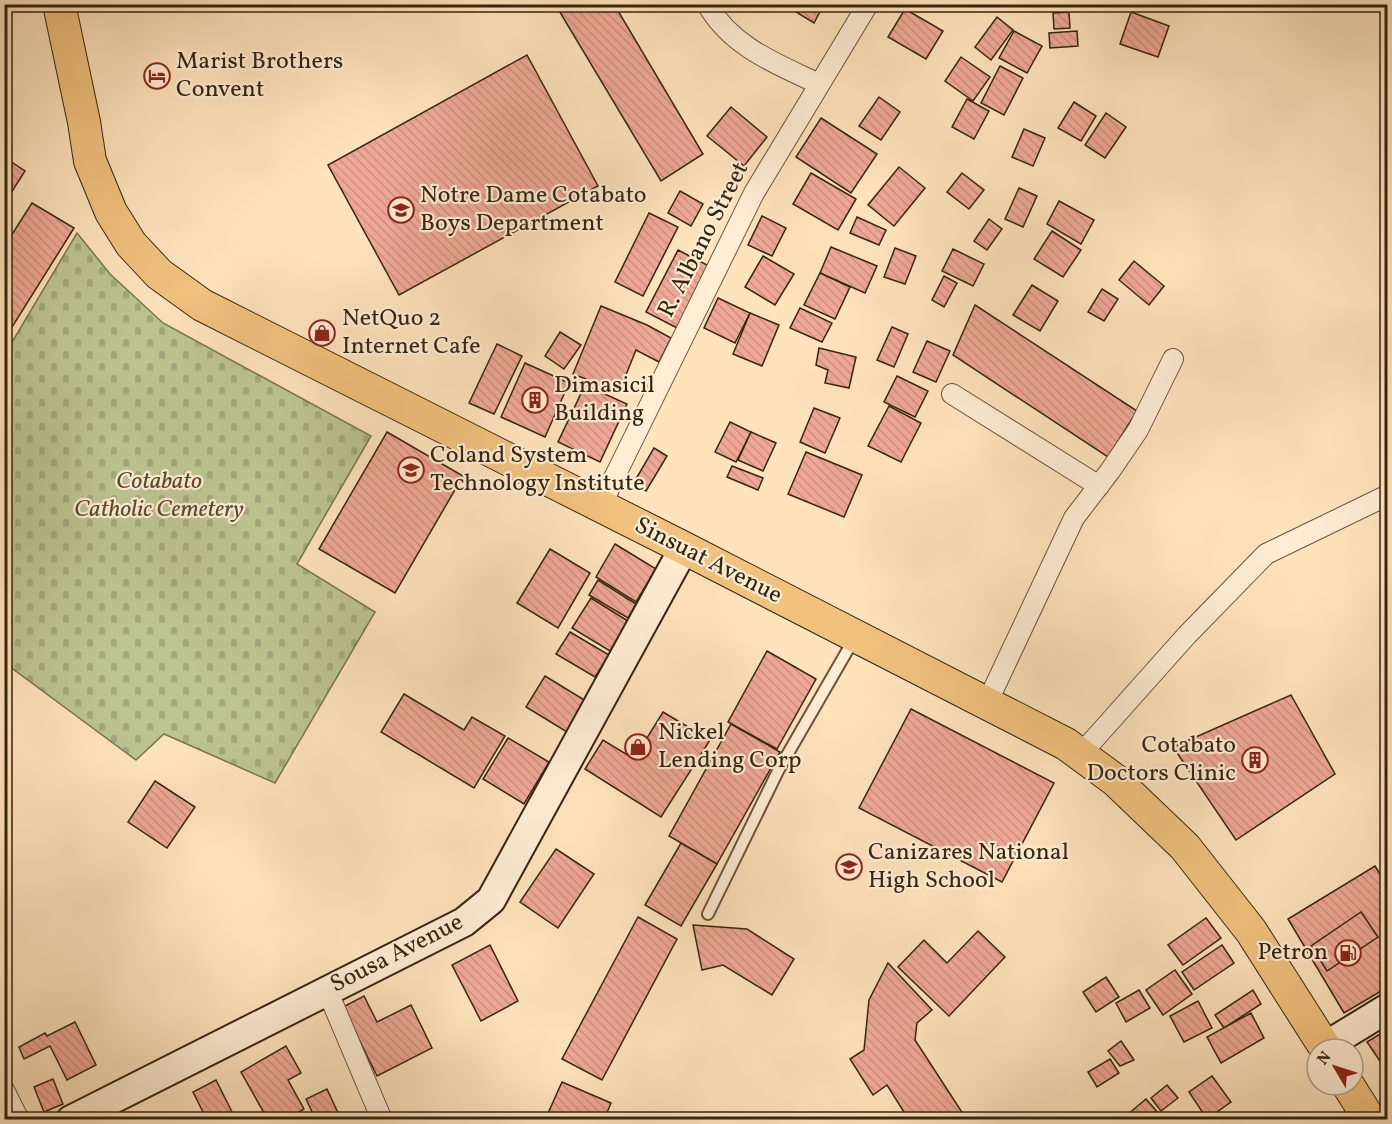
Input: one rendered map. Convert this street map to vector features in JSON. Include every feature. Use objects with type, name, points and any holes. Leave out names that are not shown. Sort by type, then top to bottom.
[{"type":"main road","name":"Sinsuat Avenue","points":[[59,4],[90,161],[111,212],[131,244],[159,274],[202,305],[684,548],[1065,744],[1116,780],[1185,847],[1251,931],[1318,1037]]},
{"type":"main road","points":[[1356,1097],[1370,1119]]},
{"type":"street","points":[[706,4],[715,20],[750,50],[819,84]]},
{"type":"street","name":"R. Albano Street","points":[[601,507],[754,193],[868,4]]},
{"type":"street","points":[[987,703],[1074,518],[1138,430],[1173,360]]},
{"type":"street","points":[[952,394],[1099,486]]},
{"type":"street","points":[[1080,755],[1187,634],[1266,554],[1388,495]]},
{"type":"street","name":"Sousa Avenue","points":[[71,1119],[464,922],[491,900],[684,548]]},
{"type":"street","points":[[327,990],[381,1119]]},
{"type":"street","points":[[1342,1037],[1388,1008]]},
{"type":"street","points":[[4,1090],[19,1119]]},
{"type":"lane","points":[[708,914],[779,769],[856,636]]},
{"type":"green space","name":"Cotabato Catholic Cemetery","points":[[77,233],[110,274],[163,323],[371,436],[297,564],[375,612],[275,783],[164,734],[136,760],[5,663],[5,354]]},
{"type":"building","points":[[555,4],[614,4],[703,154],[661,181]]},
{"type":"building","points":[[783,4],[824,4],[814,23]]},
{"type":"building","points":[[905,9],[943,31],[926,59],[888,37]]},
{"type":"building","points":[[1069,12],[1070,28],[1054,29],[1053,13]]},
{"type":"building","points":[[1131,12],[1169,26],[1158,57],[1120,44]]},
{"type":"building","points":[[997,17],[1013,30],[991,60],[975,47]]},
{"type":"building","points":[[1014,31],[1042,46],[1027,73],[999,58]]},
{"type":"building","points":[[1077,31],[1078,46],[1050,48],[1049,33]]},
{"type":"building","points":[[527,55],[598,186],[399,295],[328,165]]},
{"type":"building","points":[[961,57],[990,77],[973,101],[945,81]]},
{"type":"building","points":[[1000,66],[1023,78],[1004,115],[981,103]]},
{"type":"building","points":[[879,97],[900,112],[881,140],[859,126]]},
{"type":"building","points":[[967,99],[989,111],[974,139],[952,127]]},
{"type":"building","points":[[1074,102],[1096,116],[1081,141],[1058,128]]},
{"type":"building","points":[[731,107],[767,137],[744,166],[707,136]]},
{"type":"building","points":[[1106,113],[1126,127],[1105,158],[1085,145]]},
{"type":"building","points":[[821,118],[877,154],[851,193],[796,157]]},
{"type":"building","points":[[1024,129],[1045,138],[1033,166],[1012,157]]},
{"type":"building","points":[[4,157],[25,171],[4,204]]},
{"type":"building","points":[[899,167],[925,188],[894,226],[868,205]]},
{"type":"building","points":[[811,173],[856,199],[838,230],[793,204]]},
{"type":"building","points":[[962,173],[984,190],[969,209],[947,192]]},
{"type":"building","points":[[1019,188],[1037,196],[1023,227],[1005,219]]},
{"type":"building","points":[[680,191],[703,204],[691,226],[668,213]]},
{"type":"building","points":[[1059,201],[1094,220],[1081,244],[1047,224]]},
{"type":"building","points":[[32,203],[74,228],[4,340],[4,247]]},
{"type":"building","points":[[649,213],[678,227],[643,296],[615,282]]},
{"type":"building","points":[[762,216],[786,228],[772,256],[748,245]]},
{"type":"building","points":[[857,217],[886,230],[879,245],[850,233]]},
{"type":"building","points":[[989,219],[1002,229],[987,250],[974,241]]},
{"type":"building","points":[[1052,231],[1081,250],[1063,277],[1034,259]]},
{"type":"building","points":[[831,247],[877,266],[865,293],[820,273]]},
{"type":"building","points":[[895,248],[916,256],[905,284],[884,277]]},
{"type":"building","points":[[953,249],[984,264],[973,286],[942,271]]},
{"type":"building","points":[[678,250],[709,266],[677,328],[646,312]]},
{"type":"building","points":[[763,256],[794,274],[775,305],[745,287]]},
{"type":"building","points":[[1134,261],[1164,286],[1149,305],[1119,280]]},
{"type":"building","points":[[820,273],[850,287],[835,319],[804,305]]},
{"type":"building","points":[[944,276],[957,283],[944,307],[932,300]]},
{"type":"building","points":[[1032,285],[1058,301],[1040,331],[1013,315]]},
{"type":"building","points":[[1102,289],[1118,299],[1104,321],[1088,312]]},
{"type":"building","points":[[718,298],[750,313],[735,343],[704,328]]},
{"type":"building","points":[[975,305],[1137,411],[1108,457],[953,355]]},
{"type":"building","points":[[601,306],[647,325],[671,338],[659,362],[636,350],[619,392],[573,374]]},
{"type":"building","points":[[800,308],[832,323],[822,342],[790,328]]},
{"type":"building","points":[[750,313],[779,325],[762,366],[733,354]]},
{"type":"building","points":[[892,327],[908,334],[894,367],[877,360]]},
{"type":"building","points":[[560,332],[581,345],[564,369],[545,356]]},
{"type":"building","points":[[927,341],[950,351],[936,382],[913,372]]},
{"type":"building","points":[[497,344],[522,356],[494,414],[469,403]]},
{"type":"building","points":[[819,348],[856,357],[849,388],[825,383],[828,370],[816,365]]},
{"type":"building","name":"Dimasicil Building","points":[[525,363],[569,383],[545,437],[501,417]]},
{"type":"building","points":[[897,376],[928,391],[915,417],[884,402]]},
{"type":"building","points":[[585,385],[627,404],[600,462],[558,442]]},
{"type":"building","points":[[889,406],[921,423],[901,462],[868,446]]},
{"type":"building","points":[[814,408],[840,418],[825,453],[800,442]]},
{"type":"building","points":[[730,422],[751,432],[736,462],[715,452]]},
{"type":"building","points":[[387,432],[463,476],[395,593],[319,549]]},
{"type":"building","points":[[751,432],[776,443],[763,471],[738,460]]},
{"type":"building","points":[[654,448],[667,456],[646,491],[633,484]]},
{"type":"building","points":[[806,452],[862,475],[844,517],[788,494]]},
{"type":"building","points":[[732,466],[763,478],[758,490],[727,477]]},
{"type":"building","points":[[615,544],[656,569],[636,602],[596,577]]},
{"type":"building","points":[[550,549],[590,573],[558,628],[517,603]]},
{"type":"building","points":[[598,580],[636,604],[628,618],[589,595]]},
{"type":"building","points":[[591,598],[628,621],[610,651],[572,628]]},
{"type":"building","points":[[570,632],[609,655],[595,677],[556,654]]},
{"type":"building","points":[[767,651],[816,679],[777,749],[728,722]]},
{"type":"building","points":[[545,676],[586,701],[567,732],[526,707]]},
{"type":"building","points":[[404,694],[464,730],[472,717],[505,736],[474,788],[381,732]]},
{"type":"building","name":"Cotabato Doctors Clinic","points":[[1291,695],[1335,774],[1236,840],[1173,747]]},
{"type":"building","points":[[911,709],[1054,783],[1002,882],[859,808]]},
{"type":"building","points":[[663,712],[710,740],[661,817],[585,769],[603,740],[634,759]]},
{"type":"building","points":[[731,724],[780,752],[717,864],[669,836]]},
{"type":"building","points":[[508,738],[549,762],[524,804],[483,779]]},
{"type":"building","points":[[155,781],[195,807],[167,848],[128,822]]},
{"type":"building","points":[[681,843],[717,864],[681,926],[645,905]]},
{"type":"building","points":[[556,849],[594,874],[558,928],[520,902]]},
{"type":"building","name":"Petron","points":[[1375,866],[1388,887],[1388,987],[1344,1013],[1288,919]]},
{"type":"building","points":[[1361,912],[1378,937],[1327,971],[1311,946]]},
{"type":"building","points":[[638,917],[677,939],[602,1080],[562,1059]]},
{"type":"building","points":[[1206,918],[1221,938],[1183,965],[1168,945]]},
{"type":"building","points":[[693,925],[747,929],[794,959],[772,995],[723,965],[702,970]]},
{"type":"building","points":[[978,931],[1005,957],[949,1016],[898,967],[924,940],[947,963]]},
{"type":"building","points":[[490,945],[518,1001],[481,1021],[452,965]]},
{"type":"building","points":[[1222,945],[1234,963],[1194,990],[1182,972]]},
{"type":"building","points":[[888,963],[932,1010],[917,1023],[915,1040],[967,1120],[909,1120],[887,1085],[873,1095],[850,1059],[864,1050],[869,1000]]},
{"type":"building","points":[[1175,970],[1192,994],[1163,1015],[1146,990]]},
{"type":"building","points":[[1106,977],[1119,997],[1096,1012],[1083,992]]},
{"type":"building","points":[[1139,990],[1150,1008],[1126,1022],[1116,1003]]},
{"type":"building","points":[[1253,990],[1261,1004],[1224,1028],[1215,1015]]},
{"type":"building","points":[[364,996],[377,1022],[411,1005],[432,1048],[377,1076],[343,1007]]},
{"type":"building","points":[[1198,1001],[1212,1028],[1184,1042],[1170,1016]]},
{"type":"building","points":[[1251,1013],[1264,1038],[1221,1063],[1207,1037]]},
{"type":"building","points":[[75,1022],[96,1065],[67,1080],[50,1046],[24,1059],[19,1047],[45,1033],[47,1036]]},
{"type":"building","points":[[1388,1029],[1388,1073],[1367,1042]]},
{"type":"building","points":[[1121,1041],[1134,1060],[1120,1066],[1108,1051]]},
{"type":"building","points":[[286,1046],[301,1073],[288,1080],[304,1109],[286,1120],[268,1120],[241,1072]]},
{"type":"building","points":[[1110,1059],[1119,1073],[1097,1087],[1088,1072]]},
{"type":"building","points":[[1212,1076],[1231,1102],[1207,1119],[1189,1092]]},
{"type":"building","points":[[53,1079],[63,1104],[44,1112],[34,1087]]},
{"type":"building","points":[[216,1080],[233,1114],[222,1120],[207,1120],[193,1092]]},
{"type":"building","points":[[562,1082],[611,1103],[604,1120],[545,1120]]},
{"type":"building","points":[[1167,1085],[1178,1098],[1161,1111],[1151,1098]]},
{"type":"building","points":[[327,1089],[339,1115],[331,1120],[316,1120],[306,1099]]},
{"type":"building","points":[[1146,1099],[1159,1114],[1152,1120],[1130,1120],[1127,1115]]},
{"type":"place","name":"Marist Brothers Convent","points":[[157,76]]},
{"type":"place","name":"Notre Dame Cotabato Boys Department","points":[[401,210]]},
{"type":"place","name":"NetQuo 2 Internet Cafe","points":[[322,333]]},
{"type":"place","name":"Dimasicil Building","points":[[535,400]]},
{"type":"place","name":"Coland System Technology Institute","points":[[411,470]]},
{"type":"place","name":"Nickel Lending Corp","points":[[638,747]]},
{"type":"place","name":"Cotabato Doctors Clinic","points":[[1255,760]]},
{"type":"place","name":"Canizares National High School","points":[[849,867]]},
{"type":"place","name":"Petron","points":[[1348,953]]}]
